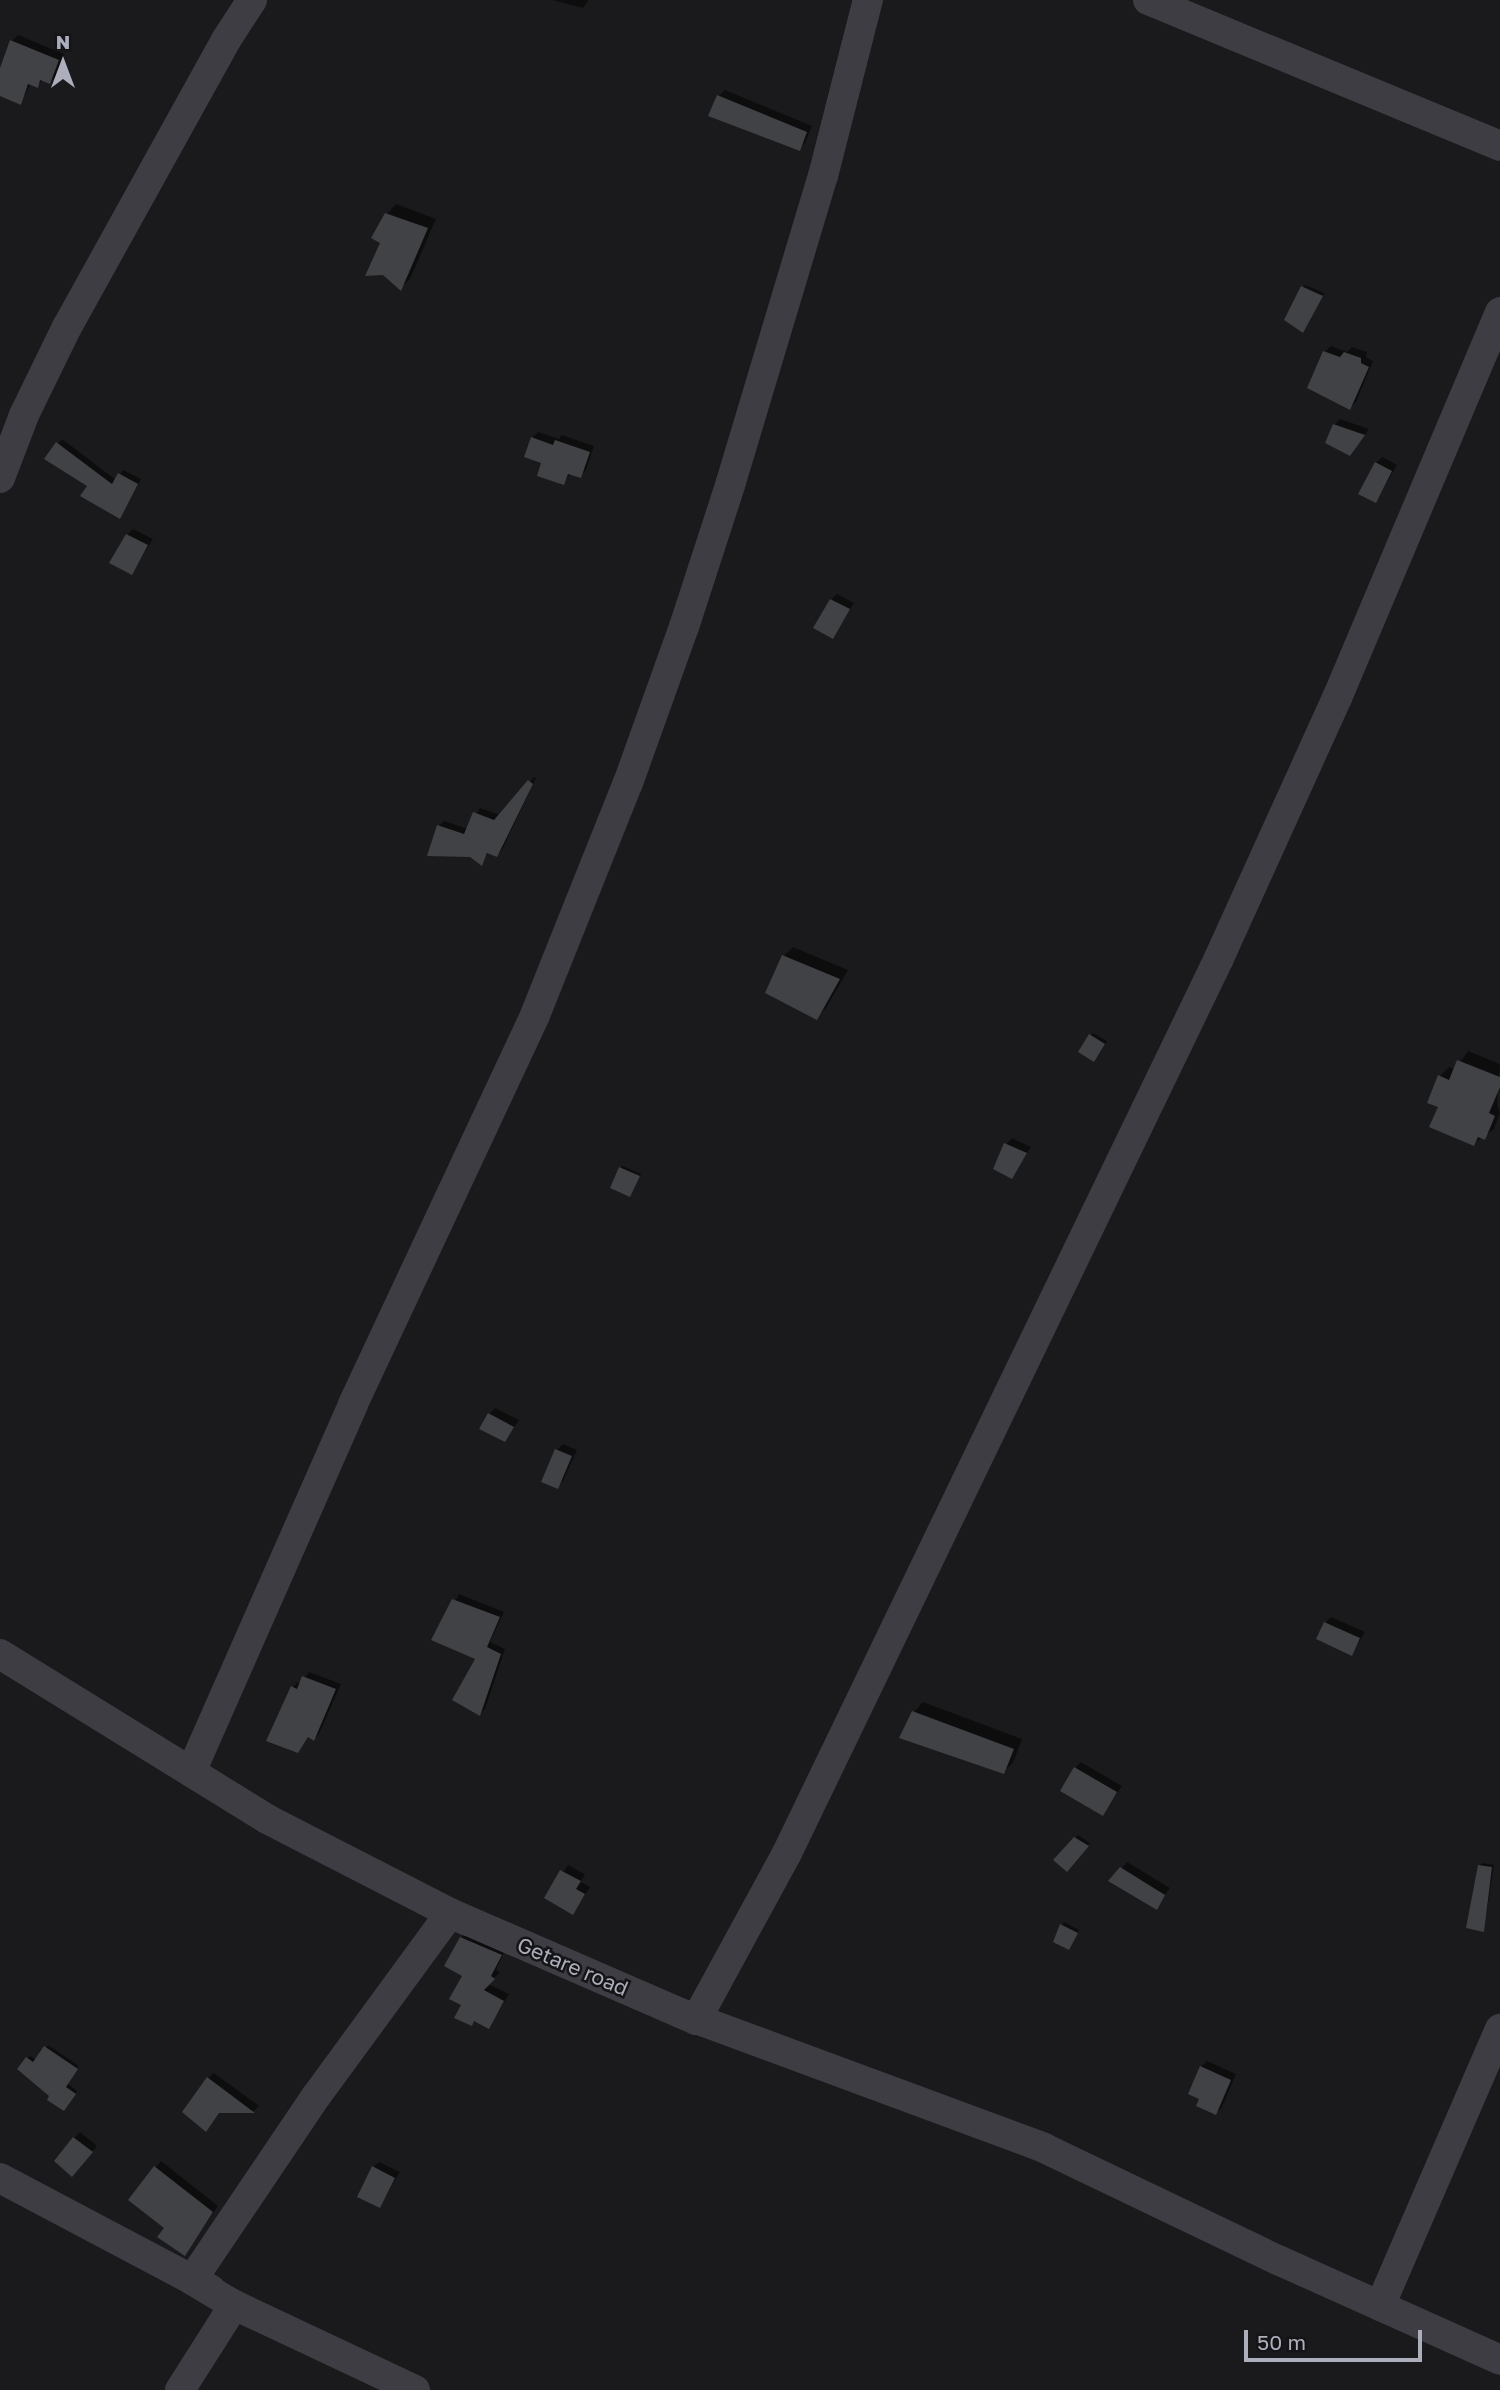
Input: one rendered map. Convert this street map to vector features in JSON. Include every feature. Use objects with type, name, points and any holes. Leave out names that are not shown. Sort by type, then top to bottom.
[{"type":"street","points":[[0,478],[24,415],[67,327],[226,40],[252,0]]},
{"type":"street","points":[[191,1772],[353,1405],[535,1015],[628,783],[684,627],[731,482],[823,176],[868,0]]},
{"type":"street","points":[[1147,0],[1189,9],[1500,146]]},
{"type":"street","points":[[696,2020],[787,1853],[1219,958],[1337,698],[1500,312]]},
{"type":"street","points":[[0,1654],[268,1819],[450,1913],[591,1978],[696,2020],[1044,2148],[1500,2360]]},
{"type":"street","points":[[192,2280],[317,2095],[450,1913]]},
{"type":"street","points":[[1380,2306],[1500,2029]]},
{"type":"street","points":[[0,2178],[192,2280],[423,2390]]},
{"type":"street","points":[[192,2280],[234,2305],[415,2390]]},
{"type":"street","points":[[180,2390],[234,2305]]},
{"type":"building","points":[[10,40],[59,60],[50,84],[40,80],[38,88],[28,84],[21,105],[0,96],[0,68]]},
{"type":"building","points":[[717,95],[807,132],[800,151],[708,116]]},
{"type":"building","points":[[385,213],[428,228],[401,291],[383,275],[365,276],[380,243],[371,238]]},
{"type":"building","points":[[1301,286],[1323,296],[1303,333],[1284,320]]},
{"type":"building","points":[[1323,351],[1340,357],[1344,352],[1361,358],[1361,363],[1369,367],[1350,410],[1307,388]]},
{"type":"building","points":[[1333,424],[1365,435],[1350,456],[1325,443]]},
{"type":"building","points":[[531,437],[553,445],[555,440],[590,452],[581,478],[568,474],[564,485],[537,476],[541,463],[524,457]]},
{"type":"building","points":[[56,442],[112,484],[118,473],[138,484],[120,519],[80,496],[87,486],[44,459]]},
{"type":"building","points":[[1375,462],[1392,471],[1376,503],[1358,494]]},
{"type":"building","points":[[126,534],[148,545],[132,575],[109,563]]},
{"type":"building","points":[[830,599],[850,609],[833,639],[813,628]]},
{"type":"building","points":[[528,780],[533,784],[497,857],[487,853],[482,866],[470,857],[427,856],[437,825],[464,834],[473,812],[494,820]]},
{"type":"building","points":[[782,955],[840,979],[817,1020],[765,993]]},
{"type":"building","points":[[1089,1034],[1105,1044],[1094,1062],[1078,1052]]},
{"type":"building","points":[[1457,1060],[1500,1077],[1500,1087],[1489,1113],[1495,1116],[1485,1140],[1478,1137],[1474,1146],[1429,1127],[1438,1107],[1427,1103],[1438,1075],[1449,1080]]},
{"type":"building","points":[[1004,1143],[1027,1153],[1012,1179],[993,1169]]},
{"type":"building","points":[[619,1167],[640,1176],[630,1197],[610,1188]]},
{"type":"building","points":[[488,1413],[514,1427],[505,1442],[479,1429]]},
{"type":"building","points":[[555,1449],[572,1456],[558,1489],[541,1482]]},
{"type":"building","points":[[452,1599],[500,1617],[487,1647],[501,1654],[480,1716],[452,1700],[475,1659],[431,1640]]},
{"type":"building","points":[[1324,1622],[1360,1638],[1352,1656],[1316,1639]]},
{"type":"building","points":[[302,1676],[336,1689],[314,1741],[308,1737],[298,1753],[266,1741],[291,1686],[297,1689]]},
{"type":"building","points":[[912,1711],[1014,1749],[1004,1774],[899,1738]]},
{"type":"building","points":[[1074,1767],[1117,1792],[1103,1816],[1060,1791]]},
{"type":"building","points":[[1074,1837],[1089,1846],[1067,1872],[1053,1860]]},
{"type":"building","points":[[1478,1865],[1492,1867],[1484,1932],[1466,1928]]},
{"type":"building","points":[[1120,1867],[1165,1895],[1157,1910],[1108,1881]]},
{"type":"building","points":[[560,1870],[581,1881],[576,1889],[585,1894],[573,1915],[544,1898]]},
{"type":"building","points":[[1060,1924],[1078,1933],[1069,1950],[1053,1942]]},
{"type":"building","points":[[460,1937],[502,1955],[491,1976],[495,1979],[484,1990],[504,2001],[489,2029],[474,2021],[472,2026],[454,2018],[461,2005],[449,1999],[462,1976],[444,1966]]},
{"type":"building","points":[[44,2046],[78,2069],[66,2087],[76,2094],[64,2111],[47,2100],[49,2096],[17,2069],[26,2057],[33,2062]]},
{"type":"building","points":[[1200,2066],[1231,2080],[1216,2115],[1196,2106],[1199,2099],[1188,2094]]},
{"type":"building","points":[[207,2077],[255,2113],[219,2113],[206,2132],[182,2112]]},
{"type":"building","points":[[73,2137],[93,2152],[72,2177],[54,2161]]},
{"type":"building","points":[[154,2166],[213,2212],[185,2256],[157,2237],[164,2228],[128,2200]]},
{"type":"building","points":[[372,2166],[395,2178],[380,2208],[357,2197]]}]
